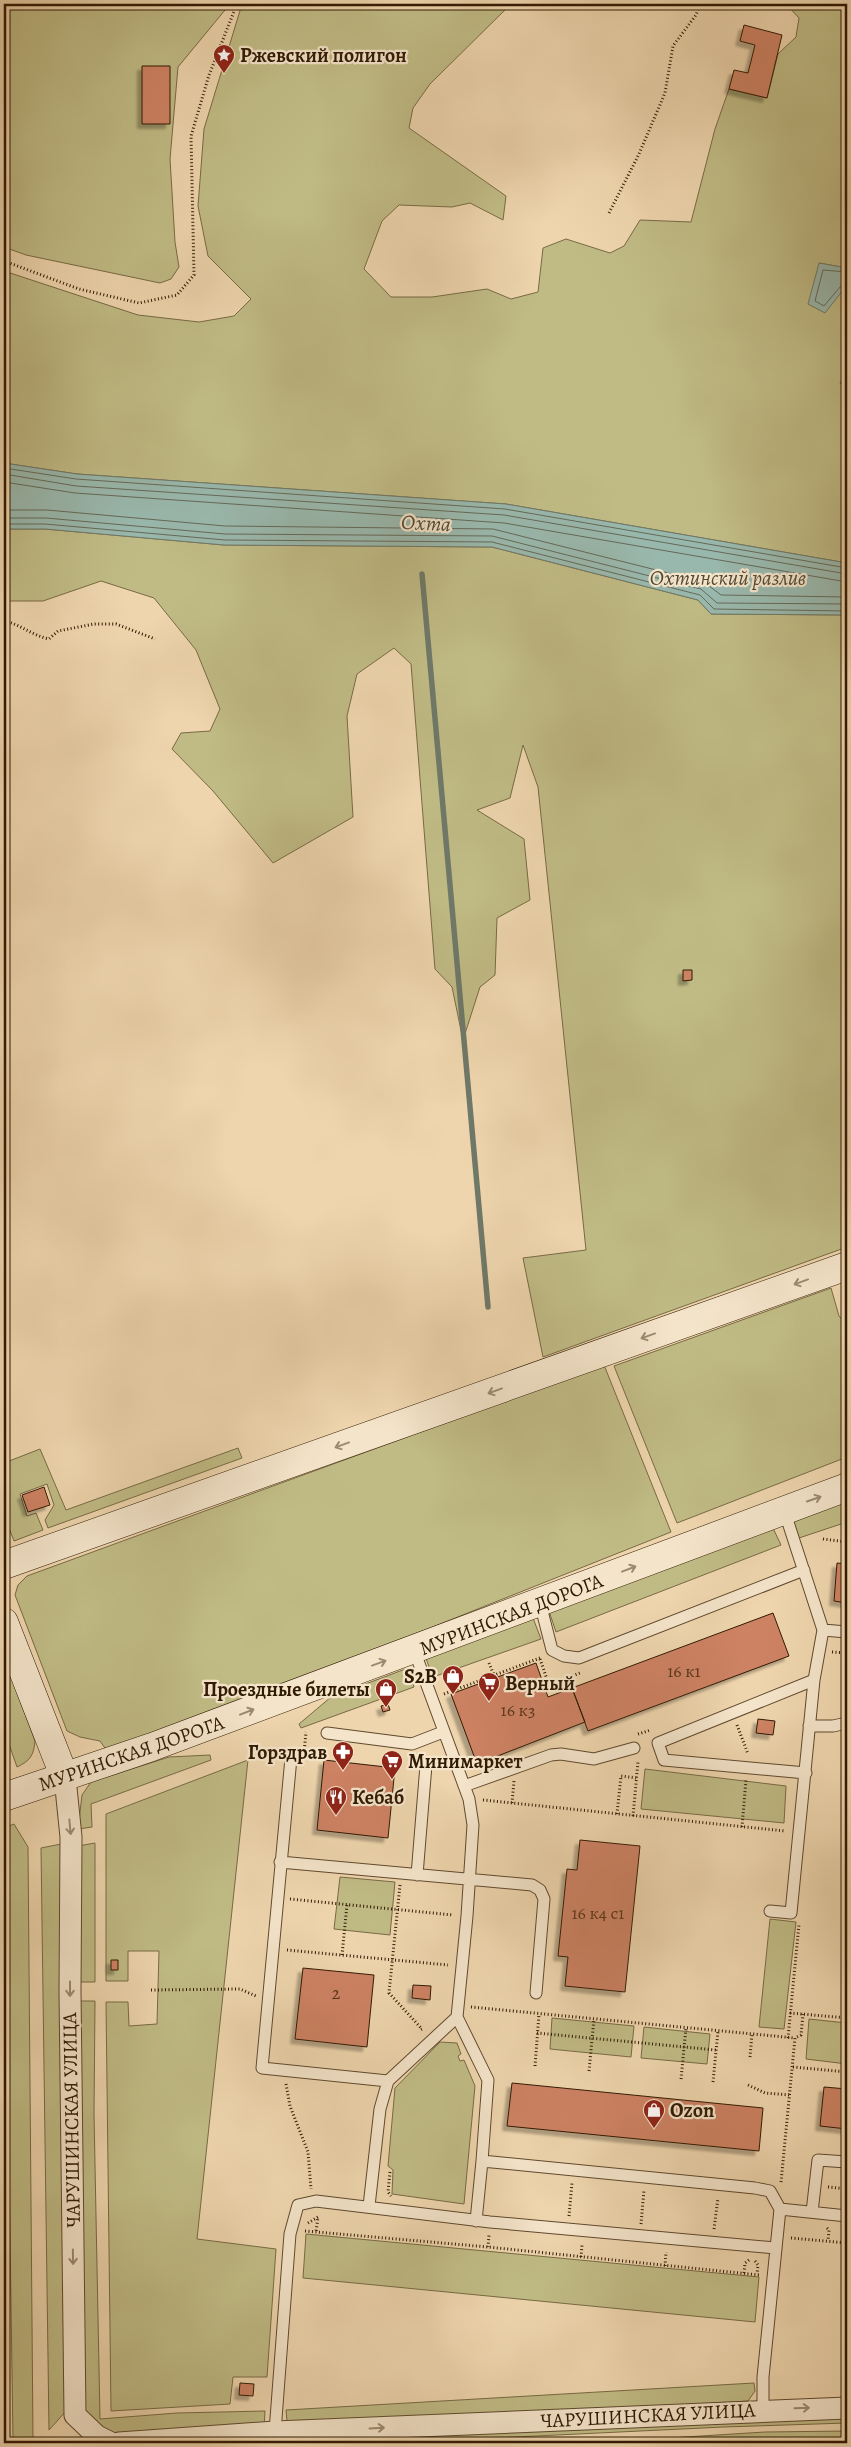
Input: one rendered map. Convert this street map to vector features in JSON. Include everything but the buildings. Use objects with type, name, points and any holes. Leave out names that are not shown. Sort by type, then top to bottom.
[{"type":"street","points":[[4,1565],[847,1266]]},
{"type":"street","name":"МУРИНСКАЯ ДОРОГА","points":[[4,1797],[65,1778],[414,1650],[847,1487]]},
{"type":"street","points":[[4,1622],[65,1778]]},
{"type":"street","name":"ЧАРУШИНСКАЯ УЛИЦА","points":[[65,1778],[71,1837],[70,1991],[75,2416],[96,2436],[111,2443]]},
{"type":"street","name":"ЧАРУШИНСКАЯ УЛИЦА","points":[[119,2443],[275,2432],[763,2410],[847,2408]]},
{"type":"lane","points":[[770,1911],[791,1912],[814,1680],[823,1630],[784,1510]]},
{"type":"lane","points":[[540,1603],[552,1650],[564,1656],[579,1658],[804,1570]]},
{"type":"lane","points":[[823,1630],[847,1632]]},
{"type":"lane","points":[[414,1650],[469,1799],[473,1824],[462,1966],[461,2010],[488,2080],[476,2220]]},
{"type":"lane","points":[[806,1773],[664,1760],[658,1743],[814,1680]]},
{"type":"lane","points":[[810,1726],[833,1726],[847,1723]]},
{"type":"lane","points":[[327,1733],[412,1744],[443,1732]]},
{"type":"lane","points":[[464,1786],[551,1755],[561,1754],[594,1759],[634,1748]]},
{"type":"lane","points":[[291,1758],[262,2068],[388,2081]]},
{"type":"lane","points":[[416,1875],[426,1764]]},
{"type":"lane","points":[[280,1862],[532,1885],[540,1890],[544,1899],[536,1992]]},
{"type":"lane","points":[[369,2206],[380,2108],[388,2081],[461,2010]]},
{"type":"lane","points":[[812,2212],[818,2160],[847,2162]]},
{"type":"lane","points":[[482,2161],[719,2184],[770,2191],[780,2209],[763,2377],[763,2410]]},
{"type":"lane","points":[[275,2432],[290,2234],[298,2205],[316,2201],[476,2220],[775,2248]]},
{"type":"lane","points":[[780,2209],[847,2216]]},
{"type":"path","points":[[4,261],[79,289],[139,303],[177,295],[194,275],[190,136],[209,75],[237,4]]},
{"type":"path","points":[[609,213],[639,154],[666,93],[673,46],[696,15],[700,4]]},
{"type":"path","points":[[4,621],[14,623],[34,636],[49,639],[58,631],[94,624],[116,624],[154,639]]},
{"type":"path","points":[[823,1539],[847,1542]]},
{"type":"path","points":[[826,1651],[847,1653]]},
{"type":"path","points":[[537,1652],[549,1685],[585,1671]]},
{"type":"path","points":[[441,1695],[540,1658]]},
{"type":"path","points":[[489,1663],[494,1675]]},
{"type":"path","points":[[633,1816],[638,1763],[631,1737],[658,1727]]},
{"type":"path","points":[[304,1760],[306,1732]]},
{"type":"path","points":[[617,1814],[621,1776],[637,1778]]},
{"type":"path","points":[[469,1799],[799,1833]]},
{"type":"path","points":[[289,1907],[294,1863]]},
{"type":"path","points":[[400,1883],[389,1993],[422,2029],[416,2035]]},
{"type":"path","points":[[290,1899],[438,1913]]},
{"type":"path","points":[[342,1955],[347,1904]]},
{"type":"path","points":[[455,1923],[456,1915]]},
{"type":"path","points":[[284,1959],[286,1941]]},
{"type":"path","points":[[285,1950],[462,1966]]},
{"type":"path","points":[[151,1990],[240,1989],[254,1996],[269,1996]]},
{"type":"path","points":[[461,2010],[470,1999]]},
{"type":"path","points":[[461,2010],[470,2014]]},
{"type":"path","points":[[461,2010],[539,2014],[795,2038],[801,2035],[803,2014]]},
{"type":"path","points":[[790,2013],[847,2018]]},
{"type":"path","points":[[535,2066],[539,2014]]},
{"type":"path","points":[[589,2070],[594,2019]]},
{"type":"path","points":[[681,2079],[686,2028]]},
{"type":"path","points":[[713,2082],[718,2031]]},
{"type":"path","points":[[537,2033],[716,2050]]},
{"type":"path","points":[[750,2057],[752,2034]]},
{"type":"path","points":[[770,2191],[771,2181],[781,2182],[795,2038]]},
{"type":"path","points":[[793,2067],[847,2072]]},
{"type":"path","points":[[286,2071],[290,2106],[308,2152],[310,2181],[316,2201]]},
{"type":"path","points":[[748,2085],[765,2092],[790,2095]]},
{"type":"path","points":[[569,2217],[574,2170]]},
{"type":"path","points":[[390,2172],[388,2192],[392,2198]]},
{"type":"path","points":[[641,2224],[646,2177]]},
{"type":"path","points":[[705,2231],[714,2232],[719,2184]]},
{"type":"path","points":[[560,2216],[576,2218]]},
{"type":"path","points":[[631,2223],[650,2225]]},
{"type":"path","points":[[304,2231],[488,2247],[773,2276]]},
{"type":"path","points":[[788,2238],[847,2243]]},
{"type":"path","points":[[744,2273],[746,2263],[750,2260],[758,2265],[757,2275]]},
{"type":"shaded area","points":[[4,4],[230,4],[178,67],[170,159],[175,242],[179,267],[171,279],[160,283],[26,255],[4,247]]},
{"type":"shaded area","points":[[242,4],[511,4],[430,84],[413,108],[409,128],[506,196],[503,220],[470,203],[452,207],[399,205],[382,221],[364,269],[391,297],[432,297],[487,289],[511,299],[538,292],[543,248],[566,239],[610,253],[624,246],[640,220],[691,222],[715,129],[729,89],[767,98],[778,54],[796,37],[799,18],[786,4],[847,4],[847,268],[819,263],[847,293],[847,377],[840,382],[847,395],[847,563],[506,504],[77,474],[4,463],[4,271],[138,315],[199,322],[234,316],[251,299],[208,256],[198,206],[204,129]]},
{"type":"shaded area","points":[[4,529],[45,529],[224,545],[492,547],[698,600],[711,614],[847,615],[847,1247],[543,1357],[523,1258],[586,1250],[538,787],[523,745],[510,798],[477,810],[524,839],[530,900],[497,918],[495,975],[480,987],[463,1040],[452,987],[435,969],[411,664],[394,648],[357,674],[347,716],[353,817],[273,863],[213,791],[172,749],[181,733],[210,731],[220,709],[196,650],[154,598],[101,581],[43,601],[4,601]]},
{"type":"shaded area","points":[[831,1288],[839,1316],[847,1325],[847,1457],[677,1523],[614,1366]]},
{"type":"shaded area","points":[[604,1365],[671,1532],[425,1630],[107,1751],[100,1741],[80,1737],[67,1731],[15,1595],[18,1585],[27,1576]]},
{"type":"shaded area","points":[[238,1448],[242,1458],[48,1528],[45,1520],[54,1505],[47,1484],[20,1494],[27,1516],[36,1513],[43,1530],[14,1541],[4,1515],[4,1463],[40,1449],[66,1510]]},
{"type":"shaded area","points":[[847,1498],[847,1522],[799,1538],[792,1518]]},
{"type":"shaded area","points":[[772,1526],[781,1545],[556,1632],[549,1611]]},
{"type":"shaded area","points":[[533,1618],[541,1639],[433,1677],[425,1656]]},
{"type":"shaded area","points":[[4,1658],[35,1741],[34,1750],[30,1757],[17,1767],[4,1730]]},
{"type":"shaded area","points":[[408,1668],[414,1687],[301,1728],[299,1724],[331,1697]]},
{"type":"shaded area","points":[[210,1755],[211,1760],[91,1804],[92,1827],[78,1829],[82,1795],[91,1782],[169,1757]]},
{"type":"shaded area","points":[[248,1760],[197,2239],[276,2249],[267,2377],[233,2377],[230,2404],[111,2411],[106,2002],[128,2002],[129,2026],[157,2024],[159,1951],[128,1951],[128,1981],[106,1981],[106,1814]]},
{"type":"shaded area","points":[[645,1769],[786,1786],[784,1823],[641,1809]]},
{"type":"shaded area","points":[[14,1824],[28,1847],[33,2441],[13,2439],[4,1828]]},
{"type":"shaded area","points":[[95,1843],[95,1982],[79,1982],[78,1846]]},
{"type":"shaded area","points":[[61,1844],[67,2410],[49,2430],[41,1848]]},
{"type":"shaded area","points":[[340,1877],[395,1882],[390,1935],[334,1929]]},
{"type":"shaded area","points":[[770,1919],[796,1922],[784,2029],[759,2027]]},
{"type":"shaded area","points":[[76,2001],[95,2001],[94,2114],[100,2419],[177,2413],[265,2411],[264,2427],[112,2435],[84,2412]]},
{"type":"shaded area","points":[[552,2018],[634,2026],[631,2057],[550,2049]]},
{"type":"shaded area","points":[[809,2019],[847,2023],[847,2064],[806,2059]]},
{"type":"shaded area","points":[[644,2027],[710,2034],[707,2064],[641,2058]]},
{"type":"shaded area","points":[[440,2042],[457,2043],[461,2054],[458,2056],[460,2061],[464,2060],[475,2086],[464,2204],[392,2194],[393,2170],[388,2166],[395,2088]]},
{"type":"shaded area","points":[[306,2234],[759,2277],[755,2322],[303,2278]]},
{"type":"shaded area","points":[[754,2383],[755,2391],[748,2401],[296,2427],[287,2421],[286,2410]]},
{"type":"shaded area","points":[[847,2415],[847,2423],[390,2443],[232,2443]]},
{"type":"shaded area","points":[[847,2431],[847,2443],[589,2443],[765,2432]]},
{"type":"water","points":[[819,263],[847,268],[847,293],[843,290],[825,313],[808,304]]},
{"type":"water","name":"Охтинский разлив","points":[[4,463],[77,474],[506,504],[847,563],[847,615],[711,614],[698,600],[492,547],[224,545],[45,529],[4,529]]},
{"type":"waterway","points":[[422,574],[488,1307]]},
{"type":"place","name":"Ржевский полигон","points":[[224,74]]},
{"type":"place","name":"S2B","points":[[453,1695]]},
{"type":"place","name":"Верный","points":[[489,1702]]},
{"type":"place","name":"Проездные билеты","points":[[386,1708]]},
{"type":"place","name":"Горздрав","points":[[343,1771]]},
{"type":"place","name":"Минимаркет","points":[[392,1780]]},
{"type":"place","name":"Кебаб","points":[[336,1816]]},
{"type":"place","name":"Ozon","points":[[654,2129]]},
{"type":"water label","name":"Охта","points":[[426,523]]}]
